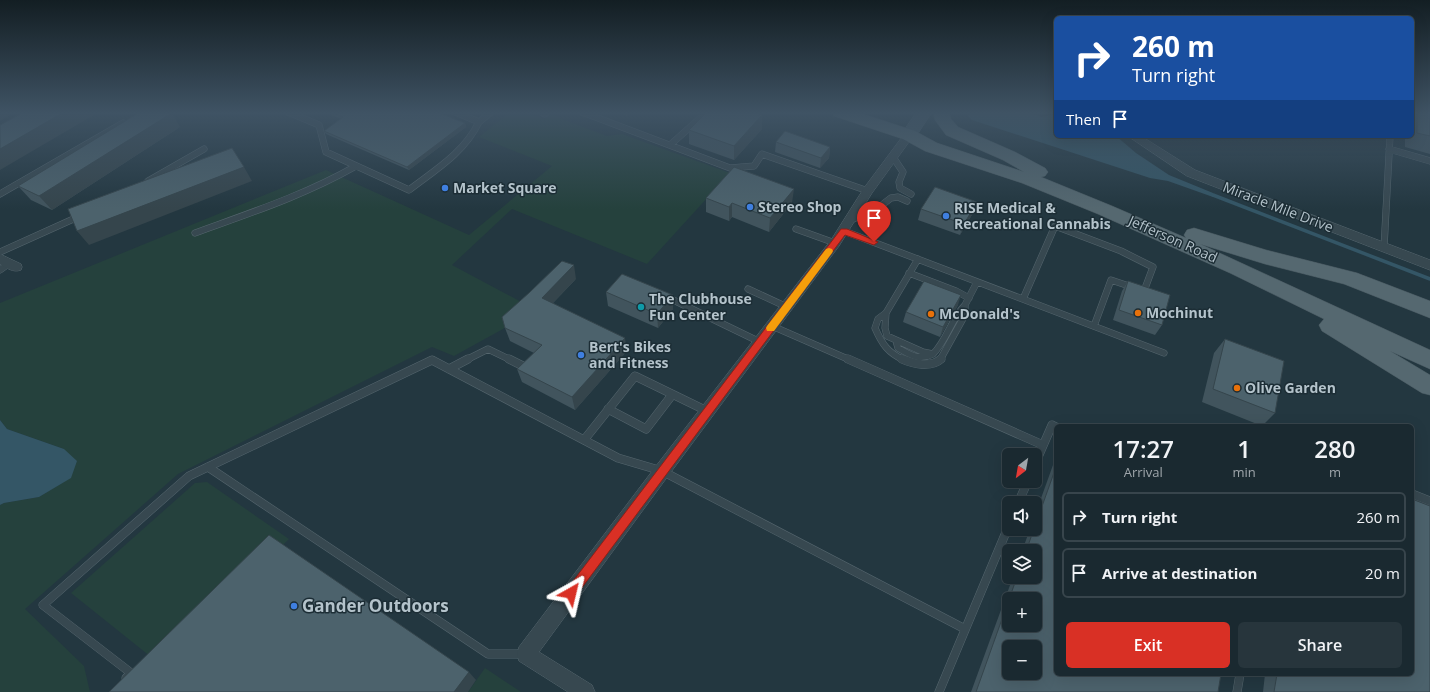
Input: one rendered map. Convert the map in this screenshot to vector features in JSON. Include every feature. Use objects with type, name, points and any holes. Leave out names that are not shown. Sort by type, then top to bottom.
[{"type":"main road","name":"Jefferson Road","points":[[926,144],[1028,179],[1105,210],[1238,268],[1430,360]]},
{"type":"main road","name":"Jefferson Road","points":[[954,144],[1040,172],[1194,235],[1430,344]]},
{"type":"main road","points":[[982,144],[1040,172]]},
{"type":"main road","points":[[1194,235],[1265,257],[1309,266],[1350,278],[1430,310]]},
{"type":"main road","points":[[1238,268],[1430,386]]},
{"type":"street","points":[[585,692],[526,654],[843,232],[868,191],[902,144]]},
{"type":"street","name":"Miracle Mile Drive","points":[[1146,144],[1191,173],[1430,265]]},
{"type":"lane","points":[[0,194],[86,144]]},
{"type":"lane","points":[[324,144],[326,152],[409,190],[462,148],[465,144]]},
{"type":"lane","points":[[1384,248],[1389,144]]},
{"type":"lane","points":[[670,145],[730,168],[754,166],[762,154],[868,191]]},
{"type":"lane","points":[[142,184],[204,149]]},
{"type":"lane","points":[[1389,149],[1430,160]]},
{"type":"lane","points":[[893,157],[903,172],[899,182],[900,188],[911,194]]},
{"type":"lane","points":[[195,233],[306,192],[356,166]]},
{"type":"lane","points":[[843,232],[891,198],[898,197],[907,201]]},
{"type":"lane","points":[[0,252],[87,212]]},
{"type":"lane","points":[[1023,299],[1056,226],[1121,251],[1153,267],[1144,291],[1111,280],[1094,326]]},
{"type":"lane","points":[[796,229],[843,232],[1164,353]]},
{"type":"lane","points":[[918,259],[886,313],[878,319],[875,328],[886,350],[913,364],[923,366],[932,365],[940,361],[946,353],[965,314],[965,305],[977,282]]},
{"type":"lane","points":[[909,273],[956,291],[968,298]]},
{"type":"lane","points":[[748,289],[787,307]]},
{"type":"lane","points":[[659,293],[760,342]]},
{"type":"lane","points":[[886,313],[887,322],[884,327],[887,336],[896,341],[898,348],[919,358],[927,358],[940,346],[957,312],[965,305]]},
{"type":"lane","points":[[772,326],[1043,445]]},
{"type":"lane","points":[[449,369],[488,348],[527,368]]},
{"type":"lane","points":[[122,682],[132,673],[43,605],[189,476],[432,360],[618,458],[662,471],[965,629]]},
{"type":"lane","points":[[584,440],[635,376],[707,412]]},
{"type":"lane","points":[[608,409],[646,429],[672,395]]},
{"type":"lane","points":[[1042,448],[1052,425],[1054,426]]},
{"type":"lane","points":[[208,468],[488,654],[526,654]]},
{"type":"lane","points":[[1414,495],[1430,501]]},
{"type":"lane","points":[[939,692],[1004,536]]},
{"type":"lane","points":[[1237,692],[1240,676]]},
{"type":"green space","points":[[497,144],[651,144],[730,173],[647,264],[512,209],[452,265],[527,305],[503,329],[454,356],[432,347],[178,474],[25,609],[84,666],[90,692],[0,692],[0,505],[39,497],[70,478],[64,449],[7,429],[0,420],[0,303],[326,170],[469,235],[552,166]]},
{"type":"green space","points":[[207,482],[289,539],[161,665],[71,593],[195,483]]},
{"type":"green space","points":[[485,668],[521,692],[468,692]]},
{"type":"water","points":[[1047,144],[1126,144],[1169,175],[1213,193],[1213,197],[1168,181],[1150,178]]},
{"type":"water","points":[[0,420],[7,429],[64,449],[77,461],[71,478],[39,497],[0,505]]},
{"type":"building","points":[[0,144],[8,144],[0,149]]},
{"type":"building","points":[[87,144],[122,144],[39,196],[18,186]]},
{"type":"building","points":[[355,144],[437,144],[407,167]]},
{"type":"building","points":[[782,144],[822,144],[830,147],[821,158]]},
{"type":"building","points":[[232,148],[244,167],[77,231],[68,209]]},
{"type":"building","points":[[734,167],[794,189],[770,218],[732,203],[729,207],[706,198]]},
{"type":"building","points":[[935,187],[977,202],[964,224],[921,209]]},
{"type":"building","name":"Bert's Bikes and Fitness","points":[[562,261],[574,265],[542,298],[625,338],[572,397],[517,369],[542,345],[505,328],[502,317]]},
{"type":"building","points":[[622,274],[673,295],[657,314],[606,292]]},
{"type":"building","name":"McDonald's","points":[[924,281],[961,295],[943,327],[906,312]]},
{"type":"building","points":[[1128,281],[1170,295],[1162,325],[1119,310]]},
{"type":"building","points":[[1225,339],[1284,361],[1275,413],[1213,389]]},
{"type":"building","points":[[1054,473],[1054,676],[1221,676],[1218,692],[976,692],[1002,619],[1002,632],[1042,632],[1042,592],[1012,592],[1014,584],[1042,584],[1042,544],[1029,544],[1031,536],[1042,536],[1042,506]]},
{"type":"building","points":[[1414,500],[1430,506],[1430,692],[1274,692],[1277,676],[1414,676]]},
{"type":"building","name":"Gander Outdoors","points":[[269,535],[469,672],[454,692],[109,692]]},
{"type":"waterway","points":[[1213,195],[1430,279]]},
{"type":"slow traffic","points":[[771,328],[829,251]]},
{"type":"place","name":"Market Square","points":[[445,188]]},
{"type":"place","name":"Stereo Shop","points":[[750,207]]},
{"type":"place","name":"RISE Medical & Recreational Cannabis","points":[[946,216]]},
{"type":"place","name":"The Clubhouse Fun Center","points":[[641,307]]},
{"type":"place","name":"Mochinut","points":[[1138,313]]},
{"type":"place","name":"McDonald's","points":[[931,314]]},
{"type":"place","name":"Bert's Bikes and Fitness","points":[[581,355]]},
{"type":"place","name":"Olive Garden","points":[[1237,388]]},
{"type":"place","name":"Gander Outdoors","points":[[294,606]]},
{"type":"route","points":[[571,593],[671,458],[844,231],[874,242]]}]
